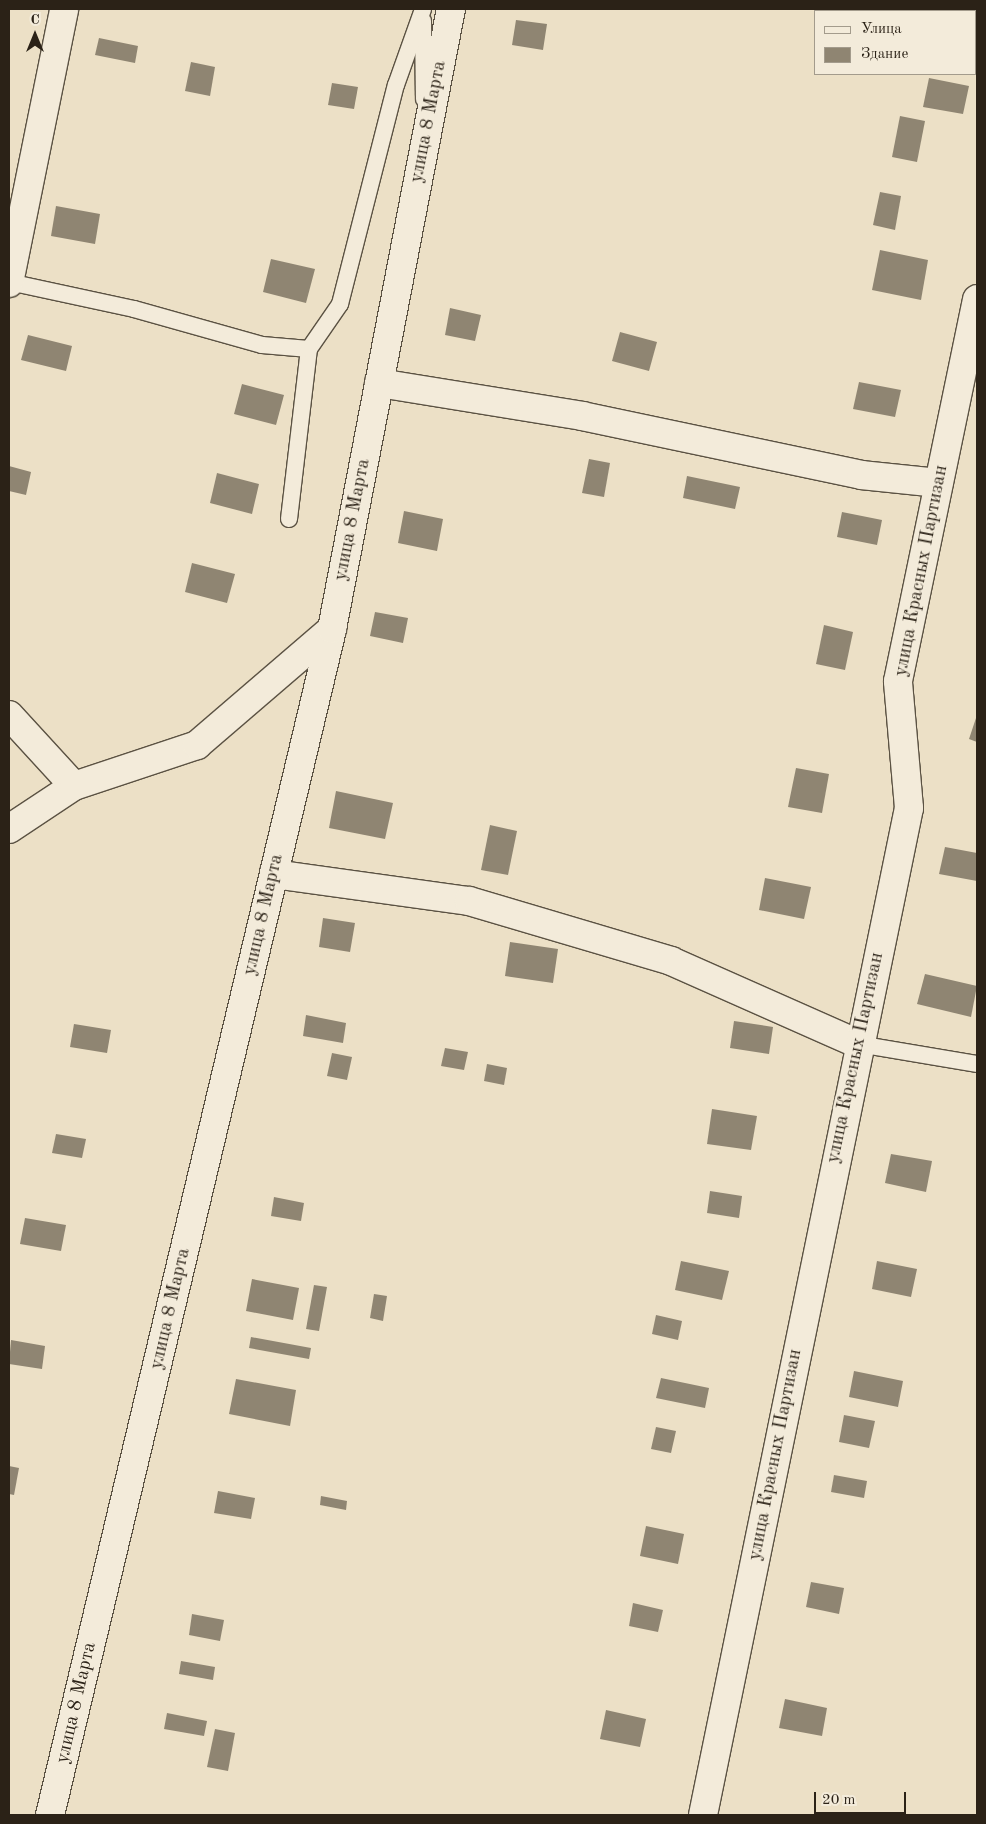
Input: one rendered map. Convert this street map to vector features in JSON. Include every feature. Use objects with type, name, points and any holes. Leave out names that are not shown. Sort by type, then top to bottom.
[{"type":"street","points":[[9,283],[64,9]]},
{"type":"street","name":"улица 8 Марта","points":[[50,1815],[332,630],[451,9]]},
{"type":"street","name":"улица Красных Партизан","points":[[703,1815],[858,1044],[909,808],[898,681],[977,299]]},
{"type":"street","points":[[379,383],[582,416],[861,475],[939,483]]},
{"type":"street","points":[[9,829],[74,786],[197,745],[332,630]]},
{"type":"street","points":[[9,715],[74,786]]},
{"type":"street","points":[[274,874],[478,904],[671,961],[858,1044]]},
{"type":"lane","points":[[423,9],[425,144]]},
{"type":"lane","points":[[289,519],[310,349],[340,304],[396,85],[423,9]]},
{"type":"lane","points":[[9,283],[134,309],[262,345],[310,349]]},
{"type":"lane","points":[[858,1044],[977,1064]]},
{"type":"building","points":[[516,20],[547,24],[543,50],[512,45]]},
{"type":"building","points":[[99,38],[138,46],[135,63],[95,55]]},
{"type":"building","points":[[191,62],[215,67],[210,96],[185,91]]},
{"type":"building","points":[[929,78],[969,86],[963,114],[923,107]]},
{"type":"building","points":[[332,83],[358,87],[354,109],[328,105]]},
{"type":"building","points":[[900,116],[925,121],[917,162],[892,157]]},
{"type":"building","points":[[880,192],[901,196],[895,230],[873,225]]},
{"type":"building","points":[[56,206],[100,214],[95,244],[51,236]]},
{"type":"building","points":[[880,250],[928,260],[921,300],[872,290]]},
{"type":"building","points":[[271,259],[315,269],[306,303],[263,292]]},
{"type":"building","points":[[450,308],[481,315],[475,341],[445,335]]},
{"type":"building","points":[[620,332],[657,342],[649,371],[612,361]]},
{"type":"building","points":[[28,335],[72,346],[66,371],[21,360]]},
{"type":"building","points":[[859,382],[901,390],[895,417],[853,409]]},
{"type":"building","points":[[242,384],[284,395],[276,425],[234,414]]},
{"type":"building","points":[[589,459],[610,463],[604,497],[582,493]]},
{"type":"building","points":[[9,466],[31,472],[26,495],[9,491]]},
{"type":"building","points":[[217,473],[259,484],[252,514],[210,503]]},
{"type":"building","points":[[687,476],[740,487],[735,509],[683,498]]},
{"type":"building","points":[[404,511],[443,519],[437,551],[398,543]]},
{"type":"building","points":[[842,512],[882,520],[877,545],[837,537]]},
{"type":"building","points":[[192,563],[235,574],[227,603],[185,592]]},
{"type":"building","points":[[375,612],[408,618],[403,643],[370,636]]},
{"type":"building","points":[[824,625],[853,632],[845,670],[816,664]]},
{"type":"building","points":[[977,715],[977,742],[969,739]]},
{"type":"building","points":[[796,768],[829,774],[822,813],[788,807]]},
{"type":"building","points":[[336,791],[393,803],[385,839],[329,828]]},
{"type":"building","points":[[490,825],[517,831],[508,875],[481,870]]},
{"type":"building","points":[[945,847],[977,853],[977,881],[939,874]]},
{"type":"building","points":[[765,878],[811,887],[804,919],[759,910]]},
{"type":"building","points":[[323,918],[355,923],[350,952],[319,947]]},
{"type":"building","points":[[510,942],[558,949],[553,983],[505,976]]},
{"type":"building","points":[[925,974],[977,986],[971,1017],[917,1004]]},
{"type":"building","points":[[306,1015],[346,1023],[343,1043],[303,1036]]},
{"type":"building","points":[[734,1021],[773,1027],[769,1054],[730,1048]]},
{"type":"building","points":[[74,1024],[111,1030],[107,1053],[70,1047]]},
{"type":"building","points":[[445,1048],[468,1052],[464,1070],[441,1066]]},
{"type":"building","points":[[332,1053],[352,1057],[347,1080],[327,1076]]},
{"type":"building","points":[[487,1064],[507,1068],[504,1085],[484,1081]]},
{"type":"building","points":[[712,1109],[757,1116],[751,1150],[707,1144]]},
{"type":"building","points":[[56,1134],[86,1139],[82,1158],[52,1153]]},
{"type":"building","points":[[891,1154],[932,1161],[926,1192],[885,1183]]},
{"type":"building","points":[[710,1191],[742,1196],[739,1218],[707,1213]]},
{"type":"building","points":[[274,1197],[304,1203],[301,1221],[271,1216]]},
{"type":"building","points":[[25,1218],[66,1225],[61,1251],[20,1244]]},
{"type":"building","points":[[681,1261],[729,1271],[722,1300],[675,1290]]},
{"type":"building","points":[[877,1261],[917,1269],[911,1297],[872,1289]]},
{"type":"building","points":[[252,1279],[299,1288],[293,1320],[246,1311]]},
{"type":"building","points":[[314,1285],[327,1287],[319,1331],[306,1329]]},
{"type":"building","points":[[374,1294],[387,1296],[383,1321],[370,1318]]},
{"type":"building","points":[[656,1315],[682,1321],[678,1340],[652,1334]]},
{"type":"building","points":[[251,1337],[311,1348],[309,1359],[249,1348]]},
{"type":"building","points":[[11,1340],[45,1346],[42,1369],[9,1364]]},
{"type":"building","points":[[854,1371],[903,1381],[898,1407],[849,1397]]},
{"type":"building","points":[[661,1378],[709,1388],[705,1408],[656,1398]]},
{"type":"building","points":[[236,1379],[296,1390],[290,1426],[229,1414]]},
{"type":"building","points":[[844,1415],[875,1421],[869,1448],[839,1442]]},
{"type":"building","points":[[656,1427],[676,1431],[671,1453],[651,1449]]},
{"type":"building","points":[[9,1466],[19,1468],[14,1495],[9,1494]]},
{"type":"building","points":[[834,1475],[867,1481],[864,1498],[831,1492]]},
{"type":"building","points":[[218,1491],[255,1498],[251,1519],[214,1513]]},
{"type":"building","points":[[321,1496],[347,1501],[346,1510],[320,1505]]},
{"type":"building","points":[[646,1526],[684,1534],[678,1564],[640,1556]]},
{"type":"building","points":[[811,1582],[844,1588],[839,1614],[806,1607]]},
{"type":"building","points":[[633,1603],[663,1610],[658,1632],[629,1626]]},
{"type":"building","points":[[192,1614],[224,1620],[220,1641],[189,1635]]},
{"type":"building","points":[[181,1661],[215,1667],[213,1680],[179,1674]]},
{"type":"building","points":[[785,1699],[827,1708],[822,1736],[779,1728]]},
{"type":"building","points":[[606,1710],[646,1719],[640,1747],[600,1739]]},
{"type":"building","points":[[167,1713],[207,1721],[204,1736],[164,1729]]},
{"type":"building","points":[[215,1729],[235,1733],[228,1771],[207,1767]]}]
